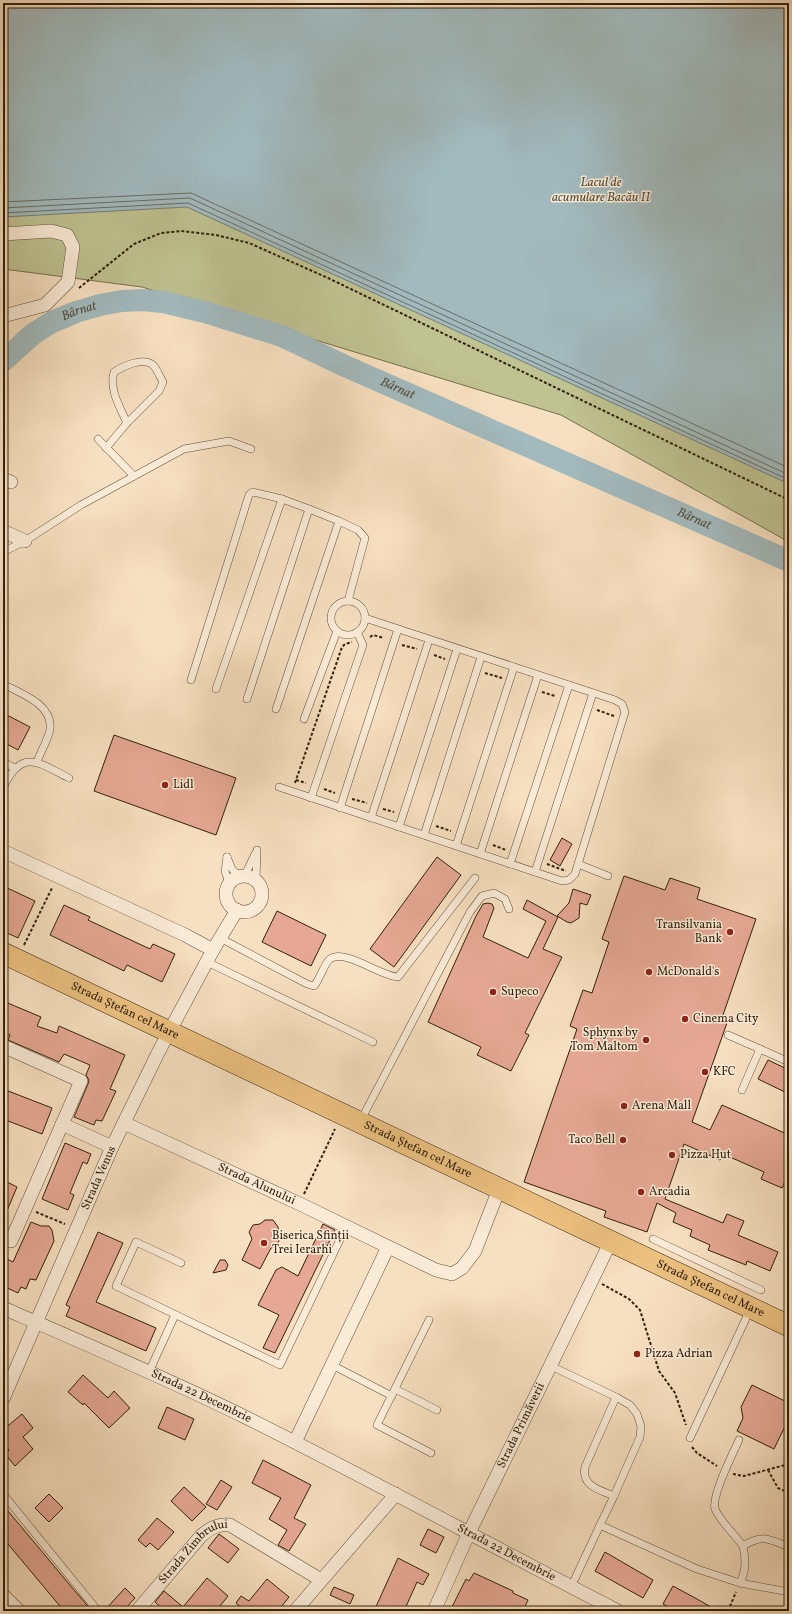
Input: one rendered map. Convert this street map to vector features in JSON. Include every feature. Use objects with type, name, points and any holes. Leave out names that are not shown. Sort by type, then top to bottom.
[{"type":"main road","name":"Strada Ștefan cel Mare","points":[[8,959],[46,975],[168,1032],[610,1241],[756,1299],[789,1326]]},
{"type":"street","points":[[3,234],[51,232],[67,235],[73,247],[68,282],[44,305],[3,316]]},
{"type":"street","points":[[3,531],[25,541]]},
{"type":"street","points":[[3,851],[185,935],[210,956]]},
{"type":"street","points":[[242,878],[262,890],[260,901],[252,910],[246,912],[237,910],[230,905],[226,894],[242,878]]},
{"type":"street","name":"Strada Venus","points":[[3,1399],[112,1147],[168,1032],[237,910]]},
{"type":"street","points":[[3,1046],[80,1081],[11,1241],[3,1238]]},
{"type":"street","name":"Strada Alunului","points":[[124,1123],[300,1204],[436,1270],[452,1274],[462,1268],[475,1250],[500,1189]]},
{"type":"street","points":[[62,1124],[112,1147]]},
{"type":"street","name":"Strada Primăverii","points":[[434,1611],[469,1533],[551,1366],[610,1241]]},
{"type":"street","points":[[295,1442],[388,1247]]},
{"type":"street","name":"Strada 22 Decembrie","points":[[3,1308],[149,1372],[295,1442],[618,1611]]},
{"type":"street","points":[[295,1611],[396,1494]]},
{"type":"street","name":"Strada Zimbrului","points":[[137,1611],[201,1536],[209,1529],[222,1524],[230,1525],[321,1580]]},
{"type":"street","points":[[3,1595],[19,1611]]},
{"type":"lane","points":[[106,448],[127,423],[159,390],[163,382],[154,366],[149,363],[140,362],[122,366],[114,372],[112,380],[113,389],[127,423]]},
{"type":"lane","points":[[98,439],[134,476]]},
{"type":"lane","points":[[3,552],[25,541],[81,505],[184,449],[229,440],[252,449]]},
{"type":"lane","points":[[190,680],[249,495],[254,492],[282,499],[339,520],[358,530],[365,538],[348,601]]},
{"type":"lane","points":[[216,689],[282,499]]},
{"type":"lane","points":[[247,699],[309,509]]},
{"type":"lane","points":[[276,709],[339,520]]},
{"type":"lane","points":[[348,601],[358,604],[362,608],[365,618],[364,624],[357,632],[347,635],[337,631],[331,623],[332,612],[338,604],[348,601]]},
{"type":"lane","points":[[279,788],[562,881],[569,880],[575,874],[625,712],[622,704],[593,693],[365,618]]},
{"type":"lane","points":[[340,808],[398,629]]},
{"type":"lane","points":[[304,719],[337,631]]},
{"type":"lane","points":[[311,798],[363,645],[357,632]]},
{"type":"lane","points":[[371,818],[429,640]]},
{"type":"lane","points":[[399,827],[457,649]]},
{"type":"lane","points":[[424,835],[481,657]]},
{"type":"lane","points":[[456,846],[514,667]]},
{"type":"lane","points":[[480,854],[538,675]]},
{"type":"lane","points":[[3,684],[37,701],[47,715],[50,729],[37,762]]},
{"type":"lane","points":[[510,864],[569,685]]},
{"type":"lane","points":[[535,872],[593,693]]},
{"type":"lane","points":[[3,762],[15,768]]},
{"type":"lane","points":[[3,788],[8,776],[22,763],[37,762],[70,778]]},
{"type":"lane","points":[[578,864],[608,876]]},
{"type":"lane","points":[[220,938],[307,984],[314,986],[329,959],[336,956],[347,957],[390,976],[398,977],[475,878]]},
{"type":"lane","points":[[351,1118],[470,912],[482,896],[494,893],[505,899],[509,909]]},
{"type":"lane","points":[[210,956],[373,1042]]},
{"type":"lane","points":[[728,1035],[789,1062]]},
{"type":"lane","points":[[742,1090],[760,1049]]},
{"type":"lane","points":[[181,1263],[136,1242],[116,1286],[280,1365],[346,1227]]},
{"type":"lane","points":[[653,1240],[756,1299],[690,1438]]},
{"type":"lane","points":[[149,1372],[175,1314]]},
{"type":"lane","points":[[429,1320],[377,1425],[431,1453]]},
{"type":"lane","points":[[332,1365],[392,1396]]},
{"type":"lane","points":[[551,1366],[630,1405],[637,1414],[641,1426],[640,1437],[571,1587]]},
{"type":"lane","points":[[395,1389],[437,1410]]},
{"type":"lane","points":[[614,1496],[589,1484],[585,1480],[584,1474],[585,1467],[616,1397]]},
{"type":"lane","points":[[739,1440],[721,1482],[714,1507],[743,1546],[746,1560],[745,1571],[740,1583]]},
{"type":"lane","points":[[3,1494],[98,1611]]},
{"type":"lane","points":[[600,1525],[697,1569],[740,1583],[789,1592]]},
{"type":"lane","points":[[743,1546],[752,1540],[764,1538],[789,1547]]},
{"type":"path","points":[[74,292],[134,244],[161,233],[181,231],[216,235],[249,243],[328,278],[789,500]]},
{"type":"path","points":[[292,792],[342,647],[345,644],[373,635],[453,662]]},
{"type":"path","points":[[477,671],[509,681]]},
{"type":"path","points":[[534,689],[564,699]]},
{"type":"path","points":[[588,707],[623,719]]},
{"type":"path","points":[[8,959],[58,876]]},
{"type":"path","points":[[300,1204],[351,1118]]},
{"type":"path","points":[[25,1208],[76,1228]]},
{"type":"path","points":[[592,1279],[629,1299],[640,1310],[659,1371],[675,1392],[692,1445],[697,1453],[737,1476],[744,1476],[789,1464]]},
{"type":"path","points":[[768,1470],[778,1488],[789,1493]]},
{"type":"path","points":[[728,1611],[740,1583]]},
{"type":"green space","name":"Lacul de acumulare Bacău II","points":[[3,3],[789,3],[789,542],[561,415],[142,287],[3,269]]},
{"type":"water","name":"Lacul de acumulare Bacău II","points":[[3,3],[789,3],[789,484],[187,207],[3,217]]},
{"type":"building","points":[[3,713],[30,727],[18,750],[3,742]]},
{"type":"building","name":"Lidl","points":[[114,735],[236,778],[216,835],[94,791]]},
{"type":"building","points":[[562,838],[572,844],[560,866],[550,860]]},
{"type":"building","points":[[437,857],[461,875],[394,967],[370,949]]},
{"type":"building","name":"Arena Mall","points":[[624,876],[665,890],[670,878],[700,888],[697,899],[756,919],[723,1015],[728,1020],[692,1122],[710,1130],[722,1105],[789,1135],[789,1172],[782,1188],[761,1179],[764,1172],[723,1154],[720,1160],[684,1144],[665,1199],[723,1223],[727,1214],[744,1221],[738,1235],[778,1252],[770,1271],[747,1261],[746,1265],[708,1250],[710,1245],[690,1236],[692,1230],[673,1222],[676,1213],[657,1203],[647,1232],[604,1217],[606,1211],[524,1182],[577,1029],[570,1026],[583,990],[592,993],[609,942],[602,939]]},
{"type":"building","points":[[3,886],[35,901],[18,938],[3,931]]},
{"type":"building","points":[[573,889],[591,895],[587,905],[580,903],[579,918],[571,923],[557,916],[569,903]]},
{"type":"building","name":"Supeco","points":[[527,900],[558,917],[543,949],[562,957],[525,1033],[529,1035],[511,1071],[477,1055],[481,1047],[428,1022],[476,916],[483,904],[492,904],[494,908],[483,937],[528,958],[546,921],[523,909]]},
{"type":"building","points":[[64,905],[90,917],[88,920],[150,949],[153,944],[175,954],[162,982],[127,965],[124,971],[50,935]]},
{"type":"building","points":[[277,911],[326,935],[311,966],[262,942]]},
{"type":"building","points":[[3,1001],[41,1017],[37,1026],[57,1033],[59,1026],[125,1055],[110,1089],[116,1091],[102,1121],[96,1120],[94,1125],[74,1117],[88,1084],[89,1080],[86,1075],[90,1065],[64,1054],[59,1062],[8,1040],[10,1035],[3,1032]]},
{"type":"building","points":[[768,1060],[789,1070],[789,1094],[758,1079]]},
{"type":"building","points":[[3,1089],[52,1108],[42,1134],[3,1119]]},
{"type":"building","points":[[65,1143],[91,1154],[87,1164],[83,1162],[70,1193],[74,1195],[68,1210],[42,1199]]},
{"type":"building","points":[[3,1180],[17,1187],[3,1220]]},
{"type":"building","name":"Biserica Sfinții Trei Ierarhi","points":[[265,1220],[273,1220],[278,1227],[280,1239],[276,1246],[271,1248],[260,1269],[242,1260],[252,1239],[249,1232],[253,1225],[260,1224]]},
{"type":"building","points":[[31,1222],[41,1226],[49,1226],[52,1230],[54,1241],[36,1280],[30,1279],[26,1289],[21,1287],[18,1293],[3,1286],[3,1257],[13,1262]]},
{"type":"building","points":[[323,1224],[335,1230],[275,1353],[263,1348],[279,1315],[258,1305],[276,1270],[282,1267],[298,1276]]},
{"type":"building","points":[[98,1232],[123,1243],[96,1302],[156,1328],[146,1351],[66,1316],[70,1307],[66,1305]]},
{"type":"building","points":[[220,1260],[225,1260],[228,1265],[226,1270],[213,1273]]},
{"type":"building","points":[[83,1375],[108,1398],[114,1391],[130,1408],[109,1428],[84,1403],[83,1405],[68,1392]]},
{"type":"building","points":[[752,1385],[789,1403],[789,1418],[774,1449],[737,1431],[743,1418],[741,1407]]},
{"type":"building","points":[[167,1407],[194,1419],[185,1440],[158,1428]]},
{"type":"building","points":[[22,1414],[33,1428],[23,1437],[33,1449],[15,1466],[5,1454],[9,1450],[3,1443],[3,1430]]},
{"type":"building","points":[[263,1460],[311,1485],[294,1518],[306,1524],[289,1551],[278,1545],[287,1530],[269,1519],[281,1498],[252,1483]]},
{"type":"building","points":[[221,1480],[232,1487],[217,1510],[206,1504]]},
{"type":"building","points":[[184,1487],[206,1507],[192,1521],[171,1501]]},
{"type":"building","points":[[49,1494],[63,1508],[49,1522],[35,1508]]},
{"type":"building","points":[[3,1505],[92,1611],[64,1611],[3,1538]]},
{"type":"building","points":[[157,1518],[174,1532],[158,1550],[150,1543],[146,1547],[138,1540]]},
{"type":"building","points":[[428,1529],[444,1537],[436,1553],[420,1545]]},
{"type":"building","points":[[219,1534],[239,1549],[228,1563],[208,1548]]},
{"type":"building","points":[[605,1552],[653,1580],[643,1598],[595,1571]]},
{"type":"building","points":[[398,1558],[429,1574],[423,1585],[417,1582],[404,1611],[374,1611]]},
{"type":"building","points":[[474,1573],[513,1591],[513,1593],[528,1600],[523,1611],[450,1611],[466,1579],[469,1581]]},
{"type":"building","points":[[207,1578],[228,1596],[216,1611],[165,1611],[155,1602],[164,1591],[183,1607]]},
{"type":"building","points":[[267,1579],[289,1597],[278,1611],[241,1611],[243,1609],[236,1603],[241,1596],[249,1601]]},
{"type":"building","points":[[673,1586],[718,1611],[675,1611],[663,1604]]},
{"type":"building","points":[[334,1587],[354,1595],[350,1604],[330,1595]]},
{"type":"building","points":[[125,1588],[135,1598],[123,1611],[104,1611]]},
{"type":"waterway","name":"Bârnat","points":[[3,361],[33,334],[52,322],[76,312],[100,305],[122,301],[142,300],[163,302],[205,312],[282,336],[345,366],[789,561]]},
{"type":"place","name":"Lidl","points":[[165,785]]},
{"type":"place","name":"Transilvania Bank","points":[[730,932]]},
{"type":"place","name":"McDonald's","points":[[649,972]]},
{"type":"place","name":"Supeco","points":[[493,992]]},
{"type":"place","name":"Cinema City","points":[[685,1019]]},
{"type":"place","name":"Sphynx by Tom Maltom","points":[[646,1040]]},
{"type":"place","name":"KFC","points":[[705,1072]]},
{"type":"place","name":"Arena Mall","points":[[624,1106]]},
{"type":"place","name":"Taco Bell","points":[[623,1140]]},
{"type":"place","name":"Pizza Hut","points":[[672,1155]]},
{"type":"place","name":"Arcadia","points":[[641,1192]]},
{"type":"place","name":"Biserica Sfinții Trei Ierarhi","points":[[264,1243]]},
{"type":"place","name":"Pizza Adrian","points":[[637,1354]]}]
